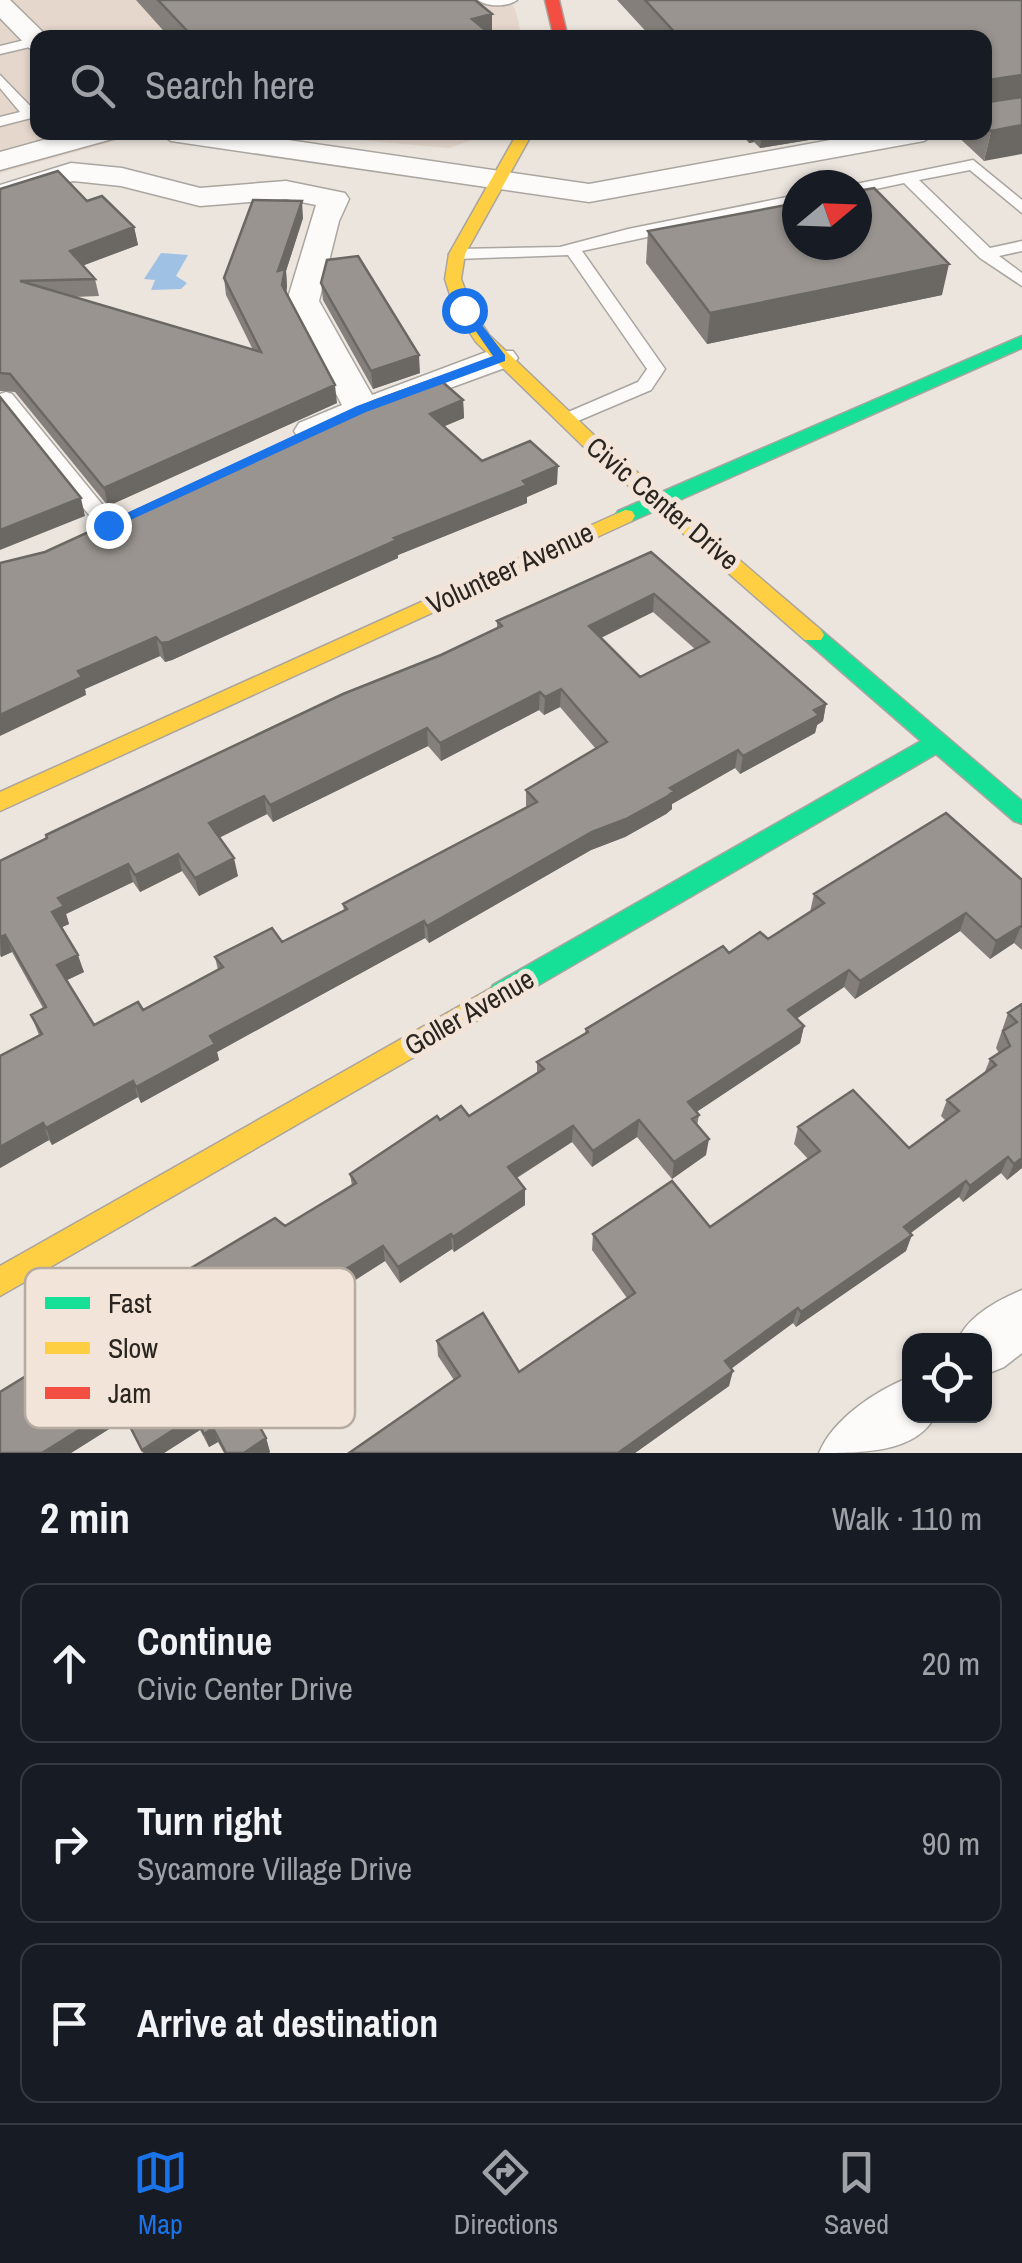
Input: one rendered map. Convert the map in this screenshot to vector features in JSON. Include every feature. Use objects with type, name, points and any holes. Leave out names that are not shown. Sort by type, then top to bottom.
[{"type":"street","points":[[552,0],[559,30]]},
{"type":"street","points":[[0,4],[30,35]]},
{"type":"street","points":[[0,161],[77,140]]},
{"type":"street","points":[[220,140],[496,181],[600,192],[881,140]]},
{"type":"street","points":[[457,254],[521,140]]},
{"type":"street","points":[[200,197],[241,146]]},
{"type":"street","points":[[0,195],[71,172],[122,177],[200,197],[286,190],[334,199],[303,301],[362,409]]},
{"type":"street","name":"Civic Center Drive","points":[[457,254],[453,279],[464,310],[501,358],[566,420],[1022,815]]},
{"type":"street","name":"Volunteer Avenue","points":[[0,802],[661,499],[1022,340]]},
{"type":"street","points":[[289,442],[362,409],[501,358]]},
{"type":"street","points":[[93,532],[144,508]]},
{"type":"street","name":"Goller Avenue","points":[[0,1282],[938,742]]},
{"type":"street","points":[[992,1341],[1022,1318]]},
{"type":"street","points":[[849,1453],[902,1412]]},
{"type":"lane","points":[[485,0],[510,0]]},
{"type":"lane","points":[[0,50],[30,44]]},
{"type":"lane","points":[[0,79],[30,114],[0,122]]},
{"type":"lane","points":[[872,185],[973,165],[1020,204]]},
{"type":"lane","points":[[907,178],[986,254],[1022,281]]},
{"type":"lane","points":[[457,254],[560,252],[782,203]]},
{"type":"lane","points":[[986,254],[1022,246]]},
{"type":"lane","points":[[566,420],[645,386],[656,369],[571,248]]},
{"type":"lane","points":[[6,398],[93,532]]},
{"type":"shaded area","points":[[0,0],[509,0],[515,9],[520,30],[30,30],[30,140],[118,140],[0,173]]},
{"type":"shaded area","points":[[358,140],[472,140],[449,148]]},
{"type":"water","points":[[161,253],[188,255],[176,276],[187,283],[181,289],[151,290],[155,280],[144,279]]},
{"type":"building","points":[[158,0],[475,0],[492,14],[472,19],[485,30],[186,30]]},
{"type":"building","points":[[645,0],[1022,0],[1022,75],[992,79],[992,30],[673,30]]},
{"type":"building","points":[[1022,97],[1022,125],[992,131],[992,101]]},
{"type":"building","points":[[58,171],[87,201],[102,196],[134,227],[70,251],[95,279],[20,281],[261,352],[224,278],[253,200],[302,201],[278,271],[285,269],[282,285],[335,385],[104,488],[10,374],[0,373],[0,189]]},
{"type":"building","points":[[872,188],[949,264],[710,313],[648,231],[782,206],[782,260],[872,260]]},
{"type":"building","points":[[358,256],[419,355],[371,371],[321,283],[327,260]]},
{"type":"building","points":[[438,378],[463,400],[430,414],[482,461],[530,441],[558,466],[523,481],[527,485],[394,538],[397,540],[169,642],[161,643],[156,637],[78,671],[82,677],[0,715],[0,563],[45,552],[374,401]]},
{"type":"building","points":[[0,397],[81,498],[0,530]]},
{"type":"building","points":[[651,552],[826,704],[814,710],[819,715],[743,756],[738,750],[670,788],[674,791],[668,796],[626,819],[592,832],[427,926],[424,921],[210,1036],[215,1044],[136,1087],[133,1081],[46,1128],[43,1123],[0,1147],[0,1056],[42,1034],[31,1015],[46,1007],[5,935],[0,937],[0,861],[47,838],[46,835],[343,694],[502,626],[497,621]],"holes":[[[654,594],[709,642],[640,677],[589,626]],[[561,689],[607,742],[526,790],[537,802],[343,904],[347,909],[282,942],[272,928],[215,957],[223,967],[143,1010],[138,1002],[94,1025],[57,965],[78,955],[52,912],[64,906],[58,898],[128,864],[135,875],[178,854],[195,878],[234,858],[209,823],[264,796],[270,805],[427,728],[440,743],[540,692],[545,697]]]},
{"type":"building","points":[[946,813],[1022,880],[1022,927],[996,941],[966,913],[860,981],[849,970],[788,1010],[804,1026],[688,1102],[699,1115],[692,1119],[709,1139],[674,1162],[639,1120],[593,1151],[573,1126],[508,1167],[525,1189],[453,1237],[451,1234],[398,1267],[383,1246],[348,1268],[191,1268],[275,1218],[285,1226],[356,1183],[350,1174],[437,1116],[440,1120],[461,1106],[469,1116],[544,1069],[537,1062],[588,1032],[586,1029],[723,946],[729,953],[760,932],[768,939],[824,903],[814,894]]},
{"type":"building","points":[[1022,1004],[1022,1158],[1014,1164],[1008,1157],[970,1186],[966,1181],[904,1227],[912,1235],[801,1312],[798,1308],[725,1361],[733,1371],[618,1453],[349,1453],[460,1376],[437,1341],[483,1313],[519,1372],[635,1293],[593,1234],[672,1181],[710,1227],[820,1151],[798,1127],[853,1090],[909,1148],[959,1111],[947,1100],[996,1065],[990,1059],[1010,1046],[1003,1031],[1017,1022],[1008,1013]]},
{"type":"building","points":[[25,1377],[25,1428],[82,1428],[42,1453],[0,1453],[0,1392]]},
{"type":"building","points":[[131,1428],[176,1428],[142,1450]]},
{"type":"building","points":[[213,1428],[260,1428],[266,1438],[244,1453],[226,1453]]},
{"type":"traffic: fast","points":[[625,516],[1022,341]]},
{"type":"traffic: fast","points":[[813,635],[1022,815]]},
{"type":"traffic: fast","points":[[502,993],[938,742]]},
{"type":"traffic: slow","points":[[521,140],[457,254],[453,279],[464,310],[482,338],[589,441],[813,635]]},
{"type":"traffic: slow","points":[[0,802],[625,516]]},
{"type":"traffic: slow","points":[[0,1282],[502,993]]},
{"type":"traffic: jam","points":[[552,0],[559,30]]},
{"type":"route","points":[[108,525],[362,409],[501,358],[464,310]]}]
